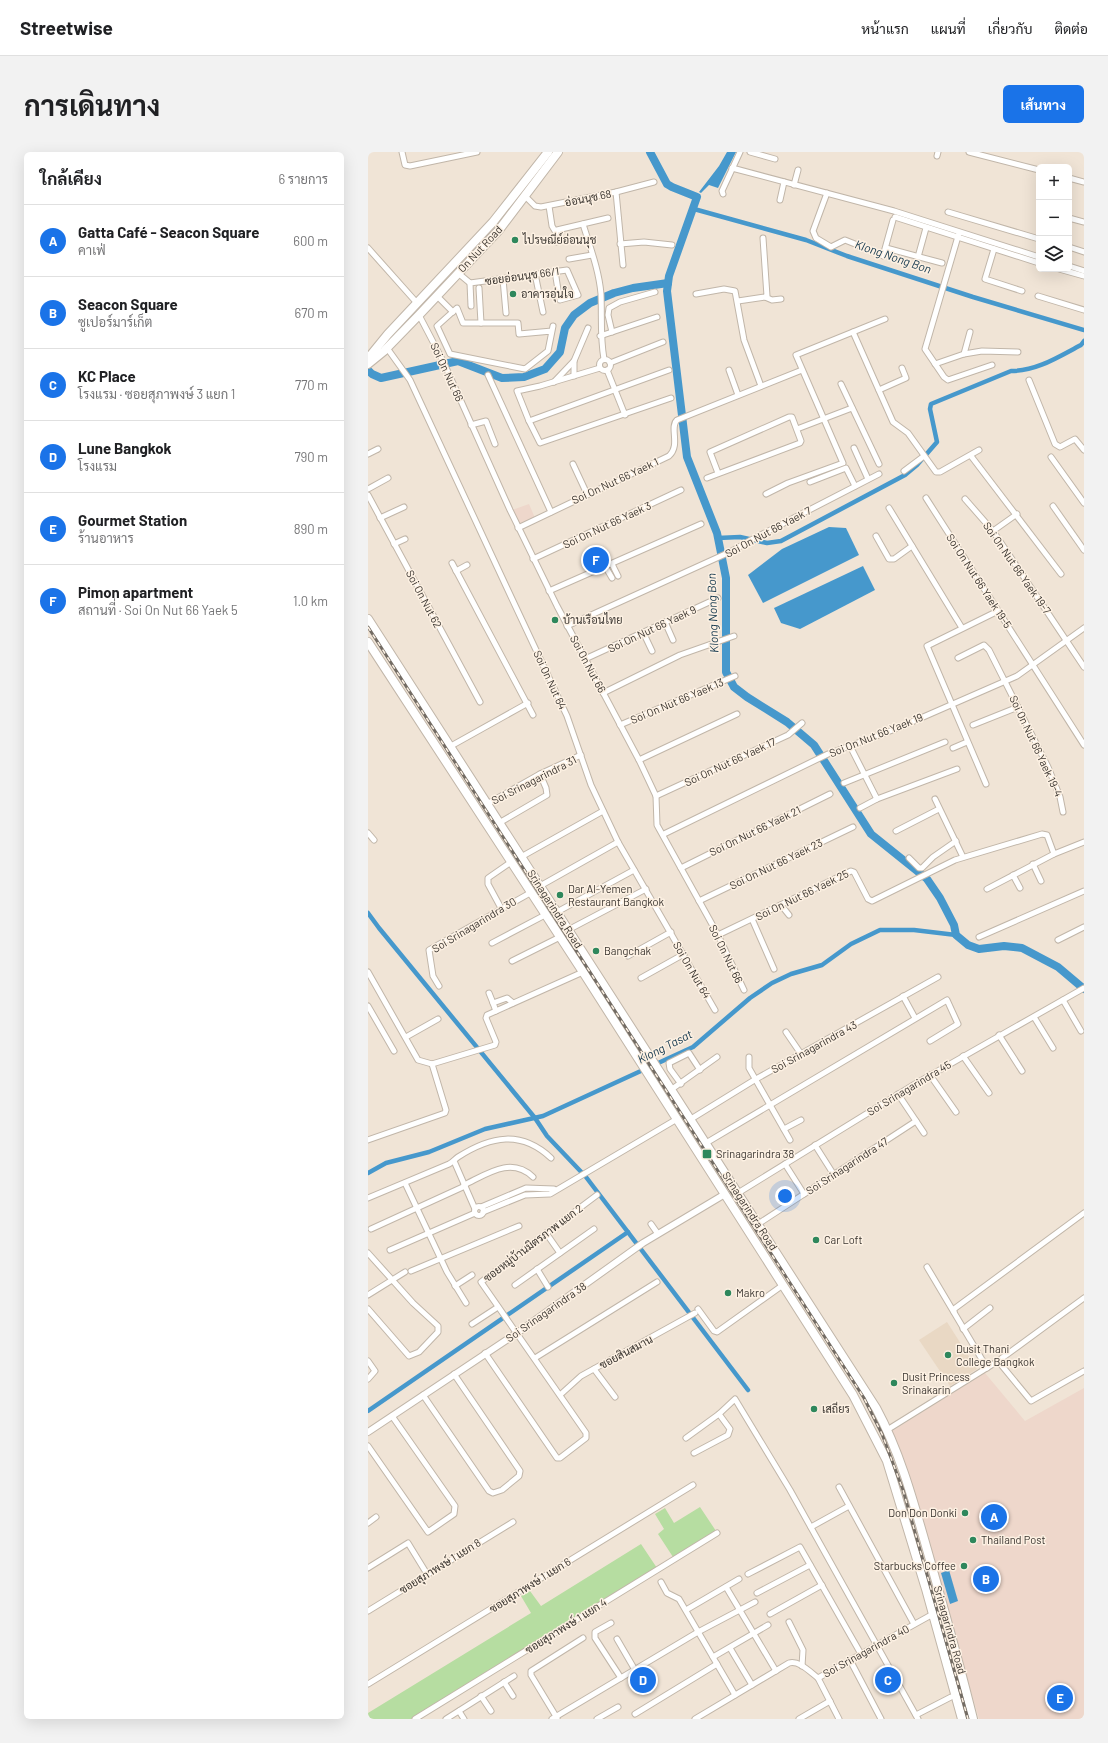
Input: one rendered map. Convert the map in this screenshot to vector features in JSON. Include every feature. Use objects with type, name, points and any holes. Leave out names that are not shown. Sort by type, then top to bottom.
[{"type":"main road","name":"On Nut Road","points":[[369,355],[380,355],[387,348],[391,337],[417,303],[493,222],[548,152]]},
{"type":"main road","name":"On Nut Road","points":[[369,355],[419,315],[499,230],[558,152]]},
{"type":"main road","name":"Srinagarindra Road","points":[[368,619],[568,930],[652,1057],[864,1389],[887,1430],[909,1487],[949,1624],[974,1719]]},
{"type":"main road","name":"Srinagarindra Road","points":[[368,642],[371,652],[583,972],[853,1395],[887,1461],[933,1614],[962,1719]]},
{"type":"main road","points":[[471,801],[481,794]]},
{"type":"street","points":[[402,152],[405,165],[410,166],[475,152]]},
{"type":"street","points":[[723,194],[722,191],[740,152]]},
{"type":"street","points":[[750,152],[775,159]]},
{"type":"street","points":[[969,152],[1036,169]]},
{"type":"street","points":[[732,168],[894,212],[994,249],[1036,262]]},
{"type":"street","points":[[794,185],[798,170]]},
{"type":"street","points":[[1072,179],[1084,182]]},
{"type":"street","name":"อ่อนนุช 68","points":[[525,196],[538,207],[549,206],[616,192],[654,182]]},
{"type":"street","points":[[780,200],[784,182]]},
{"type":"street","points":[[616,192],[623,265]]},
{"type":"street","points":[[827,193],[813,231],[816,238],[831,246],[845,240],[860,246]]},
{"type":"street","points":[[549,206],[556,242]]},
{"type":"street","points":[[948,212],[1036,238]]},
{"type":"street","points":[[555,231],[608,218]]},
{"type":"street","points":[[883,256],[894,219],[1036,256]]},
{"type":"street","points":[[1072,219],[1084,222]]},
{"type":"street","points":[[584,224],[600,293],[600,336],[604,359],[610,363]]},
{"type":"street","points":[[918,257],[926,228]]},
{"type":"street","points":[[958,235],[925,347],[935,364],[948,380],[992,365]]},
{"type":"street","points":[[763,238],[766,297]]},
{"type":"street","points":[[620,244],[644,242],[672,245]]},
{"type":"street","points":[[368,248],[417,303]]},
{"type":"street","points":[[886,248],[942,263]]},
{"type":"street","points":[[1072,248],[1084,252]]},
{"type":"street","points":[[994,249],[985,279],[1022,291]]},
{"type":"street","points":[[569,259],[592,255]]},
{"type":"street","points":[[1072,267],[1084,271]]},
{"type":"street","name":"ซอยอ่อนนุช 66/1","points":[[458,273],[470,283],[568,270],[578,293],[576,297],[560,300]]},
{"type":"street","points":[[555,271],[558,290]]},
{"type":"street","points":[[1070,272],[1084,276]]},
{"type":"street","points":[[535,274],[543,312]]},
{"type":"street","points":[[503,279],[506,313]]},
{"type":"street","points":[[470,283],[471,306]]},
{"type":"street","points":[[479,288],[481,323]]},
{"type":"street","points":[[696,294],[724,289],[734,290],[737,294],[744,340],[761,386]]},
{"type":"street","points":[[612,332],[608,314],[609,308],[620,302],[655,292]]},
{"type":"street","points":[[437,296],[452,312]]},
{"type":"street","points":[[1038,296],[1084,310]]},
{"type":"street","points":[[738,301],[766,297],[772,300],[781,299]]},
{"type":"street","points":[[457,308],[463,323],[481,323],[518,323],[519,334],[552,328],[548,350],[525,369],[450,354],[437,326],[457,308]]},
{"type":"street","name":"Soi On Nut 66","points":[[419,315],[443,361],[518,528],[567,626],[639,760],[656,796],[657,825],[664,834],[718,935],[744,990]]},
{"type":"street","points":[[600,336],[657,317]]},
{"type":"street","points":[[766,494],[788,483],[843,463],[796,358],[799,353],[885,319]]},
{"type":"street","points":[[553,382],[574,361],[588,328]]},
{"type":"street","points":[[853,332],[895,424],[908,433],[936,472],[940,472],[964,458],[971,456],[979,450]]},
{"type":"street","points":[[964,354],[970,332]]},
{"type":"street","points":[[625,415],[607,370],[610,363],[663,342]]},
{"type":"street","name":"Soi On Nut 64","points":[[387,348],[410,380],[567,716],[591,785],[618,842],[715,1010]]},
{"type":"street","points":[[935,364],[964,354],[982,351],[1018,352]]},
{"type":"street","points":[[600,368],[600,362],[604,359]]},
{"type":"street","points":[[574,361],[574,376]]},
{"type":"street","points":[[607,370],[600,368],[518,391],[538,440],[543,443],[671,398]]},
{"type":"street","points":[[879,390],[906,378],[902,368]]},
{"type":"street","points":[[529,421],[669,370]]},
{"type":"street","points":[[729,370],[738,395]]},
{"type":"street","name":"Soi On Nut 66 Yaek 1","points":[[518,528],[669,456],[674,447],[674,423],[677,420],[802,370]]},
{"type":"street","points":[[488,375],[551,512]]},
{"type":"street","points":[[1029,380],[1056,444],[1060,447],[1076,440],[1084,450]]},
{"type":"street","points":[[841,384],[878,464]]},
{"type":"street","points":[[797,429],[852,408]]},
{"type":"street","points":[[707,478],[800,443],[801,441],[792,417],[710,452],[718,473]]},
{"type":"street","points":[[471,424],[486,421],[495,444]]},
{"type":"street","points":[[854,448],[868,479]]},
{"type":"street","points":[[368,454],[378,449]]},
{"type":"street","points":[[904,471],[924,456]]},
{"type":"street","points":[[971,456],[1017,514],[1061,574]]},
{"type":"street","points":[[1051,457],[1084,504]]},
{"type":"street","points":[[573,464],[587,494]]},
{"type":"street","points":[[810,482],[846,468],[855,486]]},
{"type":"street","name":"Soi On Nut 66 Yaek 7","points":[[567,626],[728,553],[879,474]]},
{"type":"street","points":[[368,489],[388,478]]},
{"type":"street","name":"Soi On Nut 66 Yaek 3","points":[[534,559],[681,490]]},
{"type":"street","name":"Soi On Nut 62","points":[[368,495],[480,702]]},
{"type":"street","name":"Soi On Nut 66 Yaek 19-5","points":[[926,498],[1084,745]]},
{"type":"street","name":"Soi On Nut 66 Yaek 19-7","points":[[965,499],[993,531],[1084,667]]},
{"type":"street","points":[[1052,506],[1084,550]]},
{"type":"street","points":[[380,518],[404,507]]},
{"type":"street","points":[[889,508],[962,628]]},
{"type":"street","points":[[993,531],[1017,514]]},
{"type":"street","points":[[550,592],[701,524]]},
{"type":"street","points":[[876,536],[889,559],[894,559],[912,546]]},
{"type":"street","points":[[394,544],[405,538]]},
{"type":"street","points":[[452,563],[528,703],[533,715]]},
{"type":"street","points":[[612,564],[618,576]]},
{"type":"street","points":[[456,571],[467,565]]},
{"type":"street","points":[[605,566],[612,578]]},
{"type":"street","name":"Soi On Nut 66 Yaek 9","points":[[585,659],[718,598]]},
{"type":"street","points":[[986,784],[927,646],[998,610]]},
{"type":"street","points":[[665,622],[673,640]]},
{"type":"street","name":"Soi On Nut 66 Yaek 19","points":[[664,834],[828,754],[951,705],[1017,676],[1084,628]]},
{"type":"street","points":[[643,632],[652,651]]},
{"type":"street","points":[[603,693],[680,655],[732,636]]},
{"type":"street","name":"Soi On Nut 66 Yaek 19-4","points":[[958,658],[986,646],[1006,681],[1056,785],[1060,797],[1062,812]]},
{"type":"street","name":"Soi On Nut 66 Yaek 13","points":[[620,725],[735,676]]},
{"type":"street","points":[[451,746],[528,703]]},
{"type":"street","points":[[973,725],[1018,706]]},
{"type":"street","points":[[639,760],[737,714]]},
{"type":"street","name":"Soi On Nut 66 Yaek 17","points":[[656,796],[788,735],[802,723]]},
{"type":"street","points":[[844,783],[945,742]]},
{"type":"street","points":[[953,748],[967,742]]},
{"type":"street","points":[[850,746],[877,799]]},
{"type":"street","name":"Soi Srinagarindra 31","points":[[487,804],[540,774],[581,755]]},
{"type":"street","points":[[860,808],[877,799],[957,769]]},
{"type":"street","points":[[499,823],[547,794],[540,774]]},
{"type":"street","name":"Soi On Nut 66 Yaek 21","points":[[681,868],[830,794]]},
{"type":"street","points":[[935,799],[963,857]]},
{"type":"street","points":[[896,831],[939,809]]},
{"type":"street","points":[[522,857],[603,811]]},
{"type":"street","name":"Soi On Nut 66 Yaek 23","points":[[699,901],[853,827]]},
{"type":"street","points":[[368,833],[374,840]]},
{"type":"street","name":"Soi On Nut 66 Yaek 25","points":[[718,935],[851,871],[854,872],[868,899],[872,901],[916,878],[963,857],[1045,834],[1054,854]]},
{"type":"street","points":[[909,858],[918,868],[922,868],[933,857],[956,841]]},
{"type":"street","points":[[540,886],[618,842]]},
{"type":"street","points":[[987,889],[1033,864],[1084,842]]},
{"type":"street","points":[[501,908],[488,884],[488,878],[511,862]]},
{"type":"street","points":[[1033,864],[1041,881]]},
{"type":"street","points":[[557,912],[634,870]]},
{"type":"street","points":[[1013,875],[1020,888]]},
{"type":"street","points":[[568,930],[646,889]]},
{"type":"street","points":[[979,937],[1084,891]]},
{"type":"street","name":"Soi Srinagarindra 30","points":[[439,986],[433,976],[429,950],[530,893]]},
{"type":"street","points":[[781,905],[788,915]]},
{"type":"street","points":[[492,943],[545,915]]},
{"type":"street","points":[[752,919],[774,969]]},
{"type":"street","points":[[1058,940],[1084,927]]},
{"type":"street","points":[[628,956],[671,932]]},
{"type":"street","points":[[512,961],[560,938]]},
{"type":"street","points":[[641,978],[684,954]]},
{"type":"street","points":[[368,972],[418,1060],[432,1064],[483,1050],[496,1044],[486,1018],[487,1015],[583,972]]},
{"type":"street","name":"Soi Srinagarindra 43","points":[[691,1119],[756,1079],[938,977]]},
{"type":"street","name":"Soi Srinagarindra 45","points":[[738,1193],[930,1075],[1084,988]]},
{"type":"street","points":[[489,993],[496,1011]]},
{"type":"street","points":[[903,996],[915,1018]]},
{"type":"street","points":[[493,1003],[507,998],[513,1003]]},
{"type":"street","points":[[706,1143],[945,1000],[949,1001],[958,1024],[930,1041]]},
{"type":"street","points":[[1063,1000],[1081,1031]]},
{"type":"street","points":[[368,1006],[394,1051]]},
{"type":"street","points":[[1034,1017],[1053,1048]]},
{"type":"street","points":[[406,1037],[438,1019]]},
{"type":"street","points":[[786,1032],[801,1054]]},
{"type":"street","points":[[999,1035],[1022,1071]]},
{"type":"street","points":[[680,1084],[670,1069],[669,1063],[689,1053],[700,1070]]},
{"type":"street","points":[[749,1056],[748,1065],[790,1140]]},
{"type":"street","points":[[963,1056],[990,1093]]},
{"type":"street","points":[[672,1089],[717,1057]]},
{"type":"street","points":[[369,1138],[445,1113],[446,1110],[432,1064]]},
{"type":"street","points":[[930,1075],[956,1112]]},
{"type":"street","points":[[898,1094],[924,1133]]},
{"type":"street","points":[[390,1250],[475,1211],[525,1195],[546,1195],[677,1119]]},
{"type":"street","points":[[784,1129],[801,1120]]},
{"type":"street","name":"Soi Srinagarindra 47","points":[[758,1224],[916,1121]]},
{"type":"street","points":[[368,1198],[449,1164],[459,1156],[487,1143],[515,1138],[535,1145],[551,1158]]},
{"type":"street","points":[[815,1145],[834,1175]]},
{"type":"street","points":[[454,1161],[475,1211],[479,1216],[482,1210]]},
{"type":"street","points":[[785,1164],[804,1194]]},
{"type":"street","points":[[371,1229],[490,1173],[510,1167],[523,1169],[533,1177]]},
{"type":"street","points":[[405,1182],[440,1258],[466,1303]]},
{"type":"street","name":"Soi Srinagarindra 38","points":[[368,1432],[517,1333],[643,1243],[725,1194]]},
{"type":"street","name":"ซอยหมู่บ้านมิตรภาพ แยก 2","points":[[485,1354],[556,1457],[560,1458],[583,1441],[587,1435],[535,1358],[482,1284],[481,1280],[597,1195]]},
{"type":"street","points":[[954,1312],[954,1309],[977,1291],[1084,1213]]},
{"type":"street","points":[[651,1224],[658,1234]]},
{"type":"street","points":[[368,1295],[408,1271],[518,1226]]},
{"type":"street","points":[[515,1285],[594,1229]]},
{"type":"street","points":[[546,1233],[560,1253]]},
{"type":"street","points":[[368,1253],[413,1303],[438,1326],[439,1330],[437,1334],[419,1352],[409,1356],[368,1309]]},
{"type":"street","points":[[927,1267],[987,1368]]},
{"type":"street","points":[[537,1270],[548,1287]]},
{"type":"street","points":[[455,1286],[472,1275]]},
{"type":"street","points":[[535,1358],[657,1282]]},
{"type":"street","name":"ซอยสินสมาน","points":[[560,1395],[577,1379],[688,1317],[696,1311],[717,1332],[783,1284]]},
{"type":"street","points":[[887,1430],[998,1361],[1084,1298]]},
{"type":"street","points":[[472,1324],[498,1307]]},
{"type":"street","points":[[963,1329],[990,1308]]},
{"type":"street","points":[[368,1361],[375,1370],[368,1379]]},
{"type":"street","points":[[998,1361],[1031,1401],[1084,1371]]},
{"type":"street","points":[[594,1369],[615,1397]]},
{"type":"street","points":[[423,1395],[489,1491],[496,1492],[508,1485],[519,1476],[520,1471],[454,1374]]},
{"type":"street","points":[[686,1438],[719,1414],[735,1399],[811,1527],[916,1717],[951,1697]]},
{"type":"street","points":[[694,1453],[730,1432],[730,1429],[719,1414]]},
{"type":"street","points":[[368,1446],[428,1532],[454,1514],[456,1510],[392,1416]]},
{"type":"street","name":"ซอยสุภาพงษ์ 1 แยก 6","points":[[368,1684],[693,1485]]},
{"type":"street","points":[[839,1487],[914,1624]]},
{"type":"street","points":[[811,1527],[849,1506]]},
{"type":"street","points":[[368,1523],[376,1517]]},
{"type":"street","name":"ซอยสุภาพงษ์ 1 แยก 8","points":[[368,1611],[513,1522]]},
{"type":"street","name":"ซอยสุภาพงษ์ 1 แยก 4","points":[[415,1719],[717,1533]]},
{"type":"street","points":[[368,1568],[408,1543],[427,1574]]},
{"type":"street","points":[[748,1574],[799,1547],[802,1548],[810,1565],[861,1654]]},
{"type":"street","points":[[757,1593],[810,1565]]},
{"type":"street","points":[[686,1610],[739,1579]]},
{"type":"street","points":[[661,1582],[668,1593],[679,1599],[735,1695]]},
{"type":"street","points":[[770,1614],[822,1586]]},
{"type":"street","points":[[726,1587],[776,1671]]},
{"type":"street","points":[[583,1638],[531,1671],[531,1675],[555,1718],[698,1632],[755,1602]]},
{"type":"street","name":"Soi Srinagarindra 40","points":[[802,1666],[818,1678],[933,1614]]},
{"type":"street","points":[[695,1719],[792,1662],[802,1666],[803,1650],[788,1622]]},
{"type":"street","points":[[611,1623],[596,1632],[596,1638],[621,1678]]},
{"type":"street","points":[[713,1657],[768,1625]]},
{"type":"street","points":[[617,1639],[635,1670]]},
{"type":"street","points":[[730,1648],[752,1685]]},
{"type":"street","points":[[850,1660],[881,1719]]},
{"type":"street","points":[[635,1714],[717,1664]]},
{"type":"street","points":[[446,1719],[514,1676]]},
{"type":"street","points":[[818,1678],[839,1719]]},
{"type":"street","points":[[504,1682],[513,1696]]},
{"type":"street","points":[[481,1696],[491,1711]]},
{"type":"street","points":[[799,1719],[830,1701]]},
{"type":"street","points":[[597,1719],[618,1707]]},
{"type":"street","points":[[458,1711],[464,1719]]},
{"type":"shaded area","points":[[529,504],[535,518],[519,527],[512,510]]},
{"type":"shaded area","name":"Dusit Thani College Bangkok","points":[[947,1322],[977,1369],[950,1386],[919,1340]]},
{"type":"shaded area","points":[[985,1373],[1025,1421],[1084,1388],[1084,1719],[979,1719],[918,1506],[892,1431]]},
{"type":"green space","points":[[700,1507],[716,1531],[673,1557],[658,1534],[664,1529],[655,1514],[665,1508],[674,1523]]},
{"type":"green space","points":[[641,1544],[657,1568],[411,1719],[368,1719],[368,1713],[531,1613],[521,1596],[530,1591],[541,1606]]},
{"type":"water","points":[[727,152],[736,152],[718,188],[709,185],[701,193],[699,192],[719,166]]},
{"type":"water","points":[[829,527],[846,528],[859,555],[763,603],[748,575],[782,549]]},
{"type":"water","points":[[863,566],[875,590],[800,629],[781,623],[774,608]]},
{"type":"water","points":[[949,1570],[958,1601],[950,1604],[941,1573]]},
{"type":"waterway","name":"Klong Nong Bon","points":[[650,152],[667,184],[697,197],[669,276],[667,291],[687,457],[717,533],[726,578],[726,672],[734,687],[787,722],[814,745],[871,834],[927,879],[940,898],[954,925],[956,935],[968,945],[979,949],[1004,946],[1022,948],[1058,967],[1084,989]]},
{"type":"waterway","name":"Klong Nong Bon","points":[[694,209],[806,240],[847,256],[973,297],[1084,330]]},
{"type":"waterway","points":[[368,370],[372,374],[381,378],[458,361],[502,378],[524,377],[545,369],[560,352],[565,328],[574,315],[590,303],[614,293],[633,288],[668,283]]},
{"type":"waterway","points":[[718,538],[740,537],[767,543],[781,541],[905,475],[917,465],[937,442],[930,409],[931,404],[1011,371],[1030,369],[1039,366],[1081,345],[1084,341]]},
{"type":"waterway","points":[[368,913],[535,1118],[547,1136],[586,1177],[748,1390]]},
{"type":"waterway","name":"Klong Tasat","points":[[368,1173],[386,1163],[429,1152],[485,1129],[543,1116],[693,1047],[750,998],[772,983],[791,974],[822,965],[851,944],[880,930],[914,930],[956,935]]},
{"type":"waterway","points":[[368,1411],[628,1232]]},
{"type":"railway","points":[[368,627],[864,1398],[882,1434],[903,1490],[968,1719]]},
{"type":"place","name":"ไปรษณีย์อ่อนนุช","points":[[515,240]]},
{"type":"place","name":"อาคารอุ่นใจ","points":[[513,294]]},
{"type":"place","name":"Pimon apartment","points":[[596,560]]},
{"type":"place","name":"บ้านเรือนไทย","points":[[555,620]]},
{"type":"place","name":"Dar Al-Yemen Restaurant Bangkok","points":[[560,895]]},
{"type":"place","name":"Bangchak","points":[[596,951]]},
{"type":"place","name":"Srinagarindra 38","points":[[707,1154]]},
{"type":"place","name":"Car Loft","points":[[816,1240]]},
{"type":"place","name":"Makro","points":[[728,1293]]},
{"type":"place","name":"Dusit Thani College Bangkok","points":[[948,1355]]},
{"type":"place","name":"Dusit Princess Srinakarin","points":[[894,1383]]},
{"type":"place","name":"เสถียร","points":[[814,1409]]},
{"type":"place","name":"Don Don Donki","points":[[965,1513]]},
{"type":"place","name":"Gatta Café - Seacon Square","points":[[994,1517]]},
{"type":"place","name":"Thailand Post","points":[[973,1540]]},
{"type":"place","name":"Starbucks Coffee","points":[[964,1566]]},
{"type":"place","name":"Seacon Square","points":[[986,1579]]},
{"type":"place","name":"Lune Bangkok","points":[[643,1680]]},
{"type":"place","name":"KC Place","points":[[888,1680]]},
{"type":"place","name":"Gourmet Station","points":[[1060,1698]]}]
